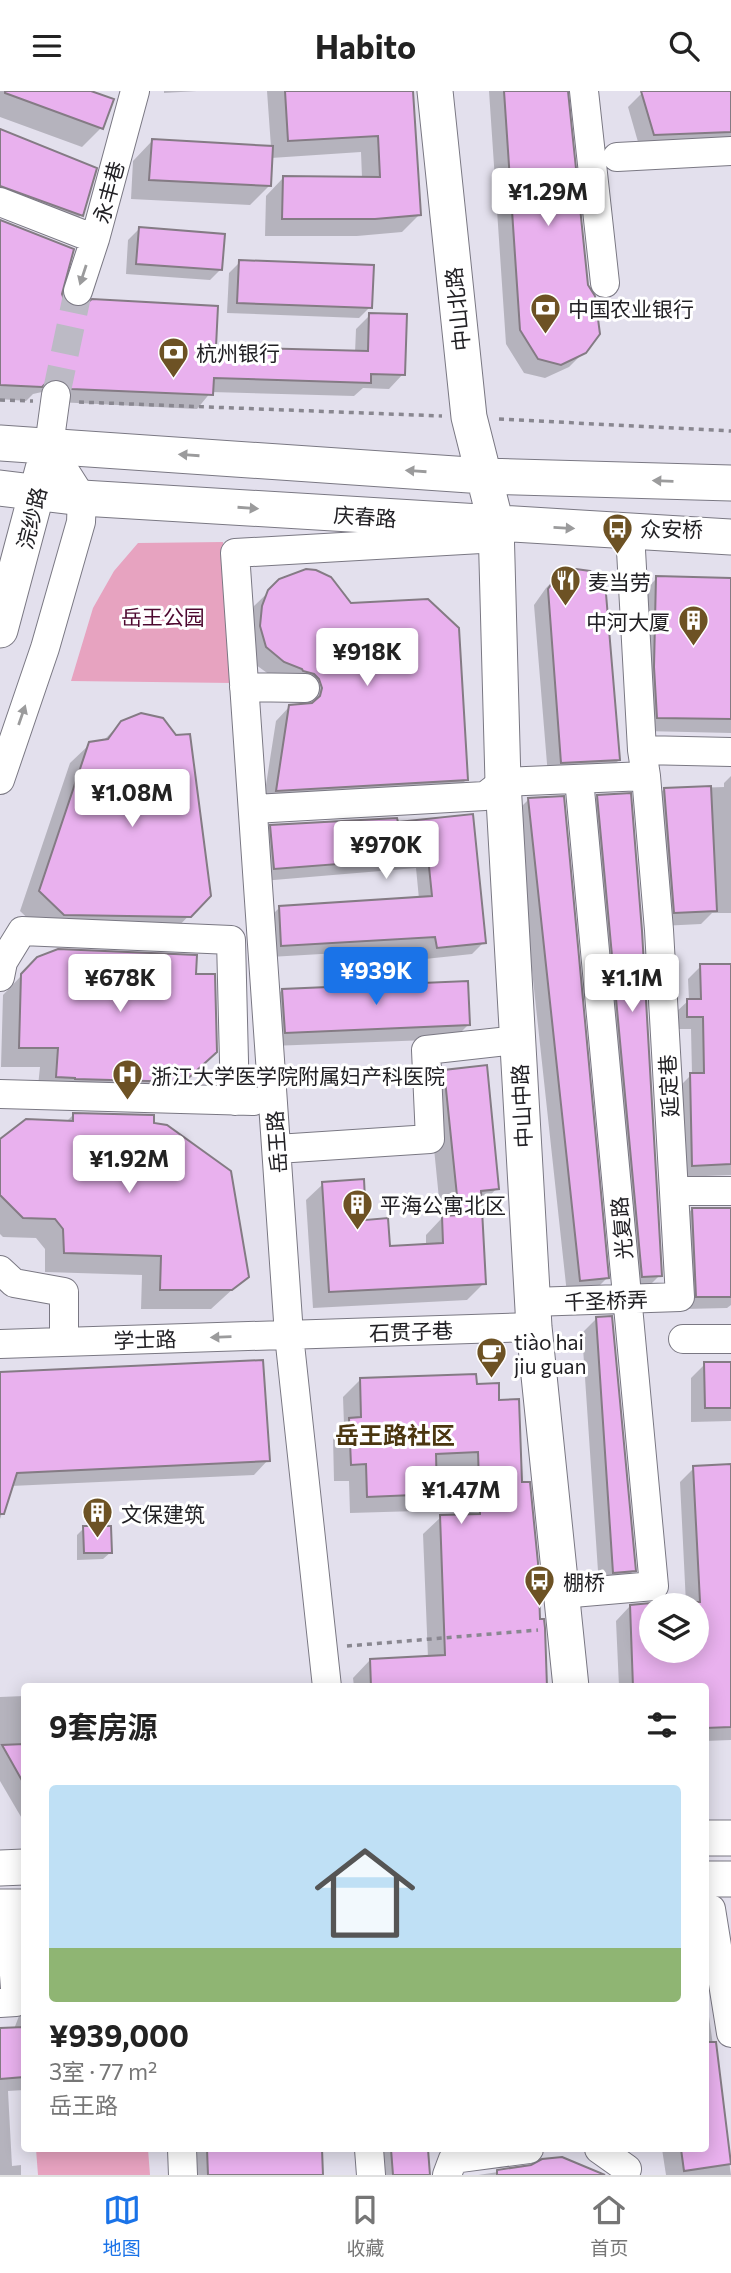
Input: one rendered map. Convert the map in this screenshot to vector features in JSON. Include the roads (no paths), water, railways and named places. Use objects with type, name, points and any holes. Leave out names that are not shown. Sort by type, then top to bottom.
[{"type":"main road","name":"中山北路","points":[[435,91],[469,417],[496,524]]},
{"type":"main road","points":[[0,443],[484,476],[731,483]]},
{"type":"main road","name":"浣纱路","points":[[0,630],[49,446]]},
{"type":"main road","name":"庆春路","points":[[0,488],[82,498],[731,537]]},
{"type":"main road","name":"中山中路","points":[[496,524],[503,782],[533,1315],[571,1683]]},
{"type":"main road","points":[[709,1838],[731,1838]]},
{"type":"main road","points":[[0,1868],[21,1867]]},
{"type":"main road","points":[[713,1901],[731,1879]]},
{"type":"street","name":"永丰巷","points":[[78,291],[135,91]]},
{"type":"street","points":[[584,91],[605,283]]},
{"type":"street","points":[[617,157],[731,151]]},
{"type":"street","points":[[0,202],[95,239]]},
{"type":"street","points":[[0,780],[46,648],[81,521],[82,498],[49,446],[55,398]]},
{"type":"street","name":"岳王路","points":[[327,1683],[289,1335],[235,553],[481,539],[496,524]]},
{"type":"street","name":"延定巷","points":[[630,532],[644,763],[659,930],[680,1297]]},
{"type":"street","points":[[244,687],[306,688]]},
{"type":"street","points":[[253,809],[485,796],[503,782],[579,779],[644,763],[731,752]]},
{"type":"street","name":"光复路","points":[[563,1611],[654,1585],[579,779]]},
{"type":"street","points":[[0,977],[3,962],[22,932],[231,940],[235,1101]]},
{"type":"street","points":[[277,1149],[430,1139],[426,1049],[517,1040]]},
{"type":"street","points":[[0,1094],[274,1102]]},
{"type":"street","points":[[674,1191],[731,1191]]},
{"type":"street","points":[[0,1270],[14,1283],[64,1292],[64,1341]]},
{"type":"street","name":"千圣桥弄","points":[[533,1315],[627,1299],[680,1297]]},
{"type":"street","name":"石贯子巷","points":[[289,1335],[533,1315]]},
{"type":"street","name":"学士路","points":[[0,1344],[289,1335]]},
{"type":"street","points":[[683,1339],[731,1339]]},
{"type":"street","points":[[713,1901],[731,2033]]},
{"type":"street","points":[[0,2003],[16,2002],[11,1907]]},
{"type":"street","points":[[182,2152],[183,2175]]},
{"type":"street","points":[[369,2152],[372,2175]]},
{"type":"street","points":[[447,2175],[453,2159],[506,2152]]},
{"type":"street","points":[[604,2152],[626,2164]]},
{"type":"tunnel","points":[[56,395],[78,291]]},
{"type":"place","name":"中国农业银行","points":[[545,335]]},
{"type":"place","name":"杭州银行","points":[[173,379]]},
{"type":"place","name":"众安桥","points":[[617,555]]},
{"type":"place","name":"麦当劳","points":[[565,608]]},
{"type":"place","name":"中河大厦","points":[[693,648]]},
{"type":"place","name":"浙江大学医学院附属妇产科医院","points":[[128,1102]]},
{"type":"place","name":"平海公寓北区","points":[[357,1231]]},
{"type":"place","name":"tiào hai jiu guan","points":[[491,1380]]},
{"type":"place","name":"文保建筑","points":[[98,1540]]},
{"type":"place","name":"棚桥","points":[[540,1608]]},
{"type":"district","name":"岳王路社区","points":[[395,1434]]},
{"type":"park label","name":"岳王公园","points":[[163,616]]}]
